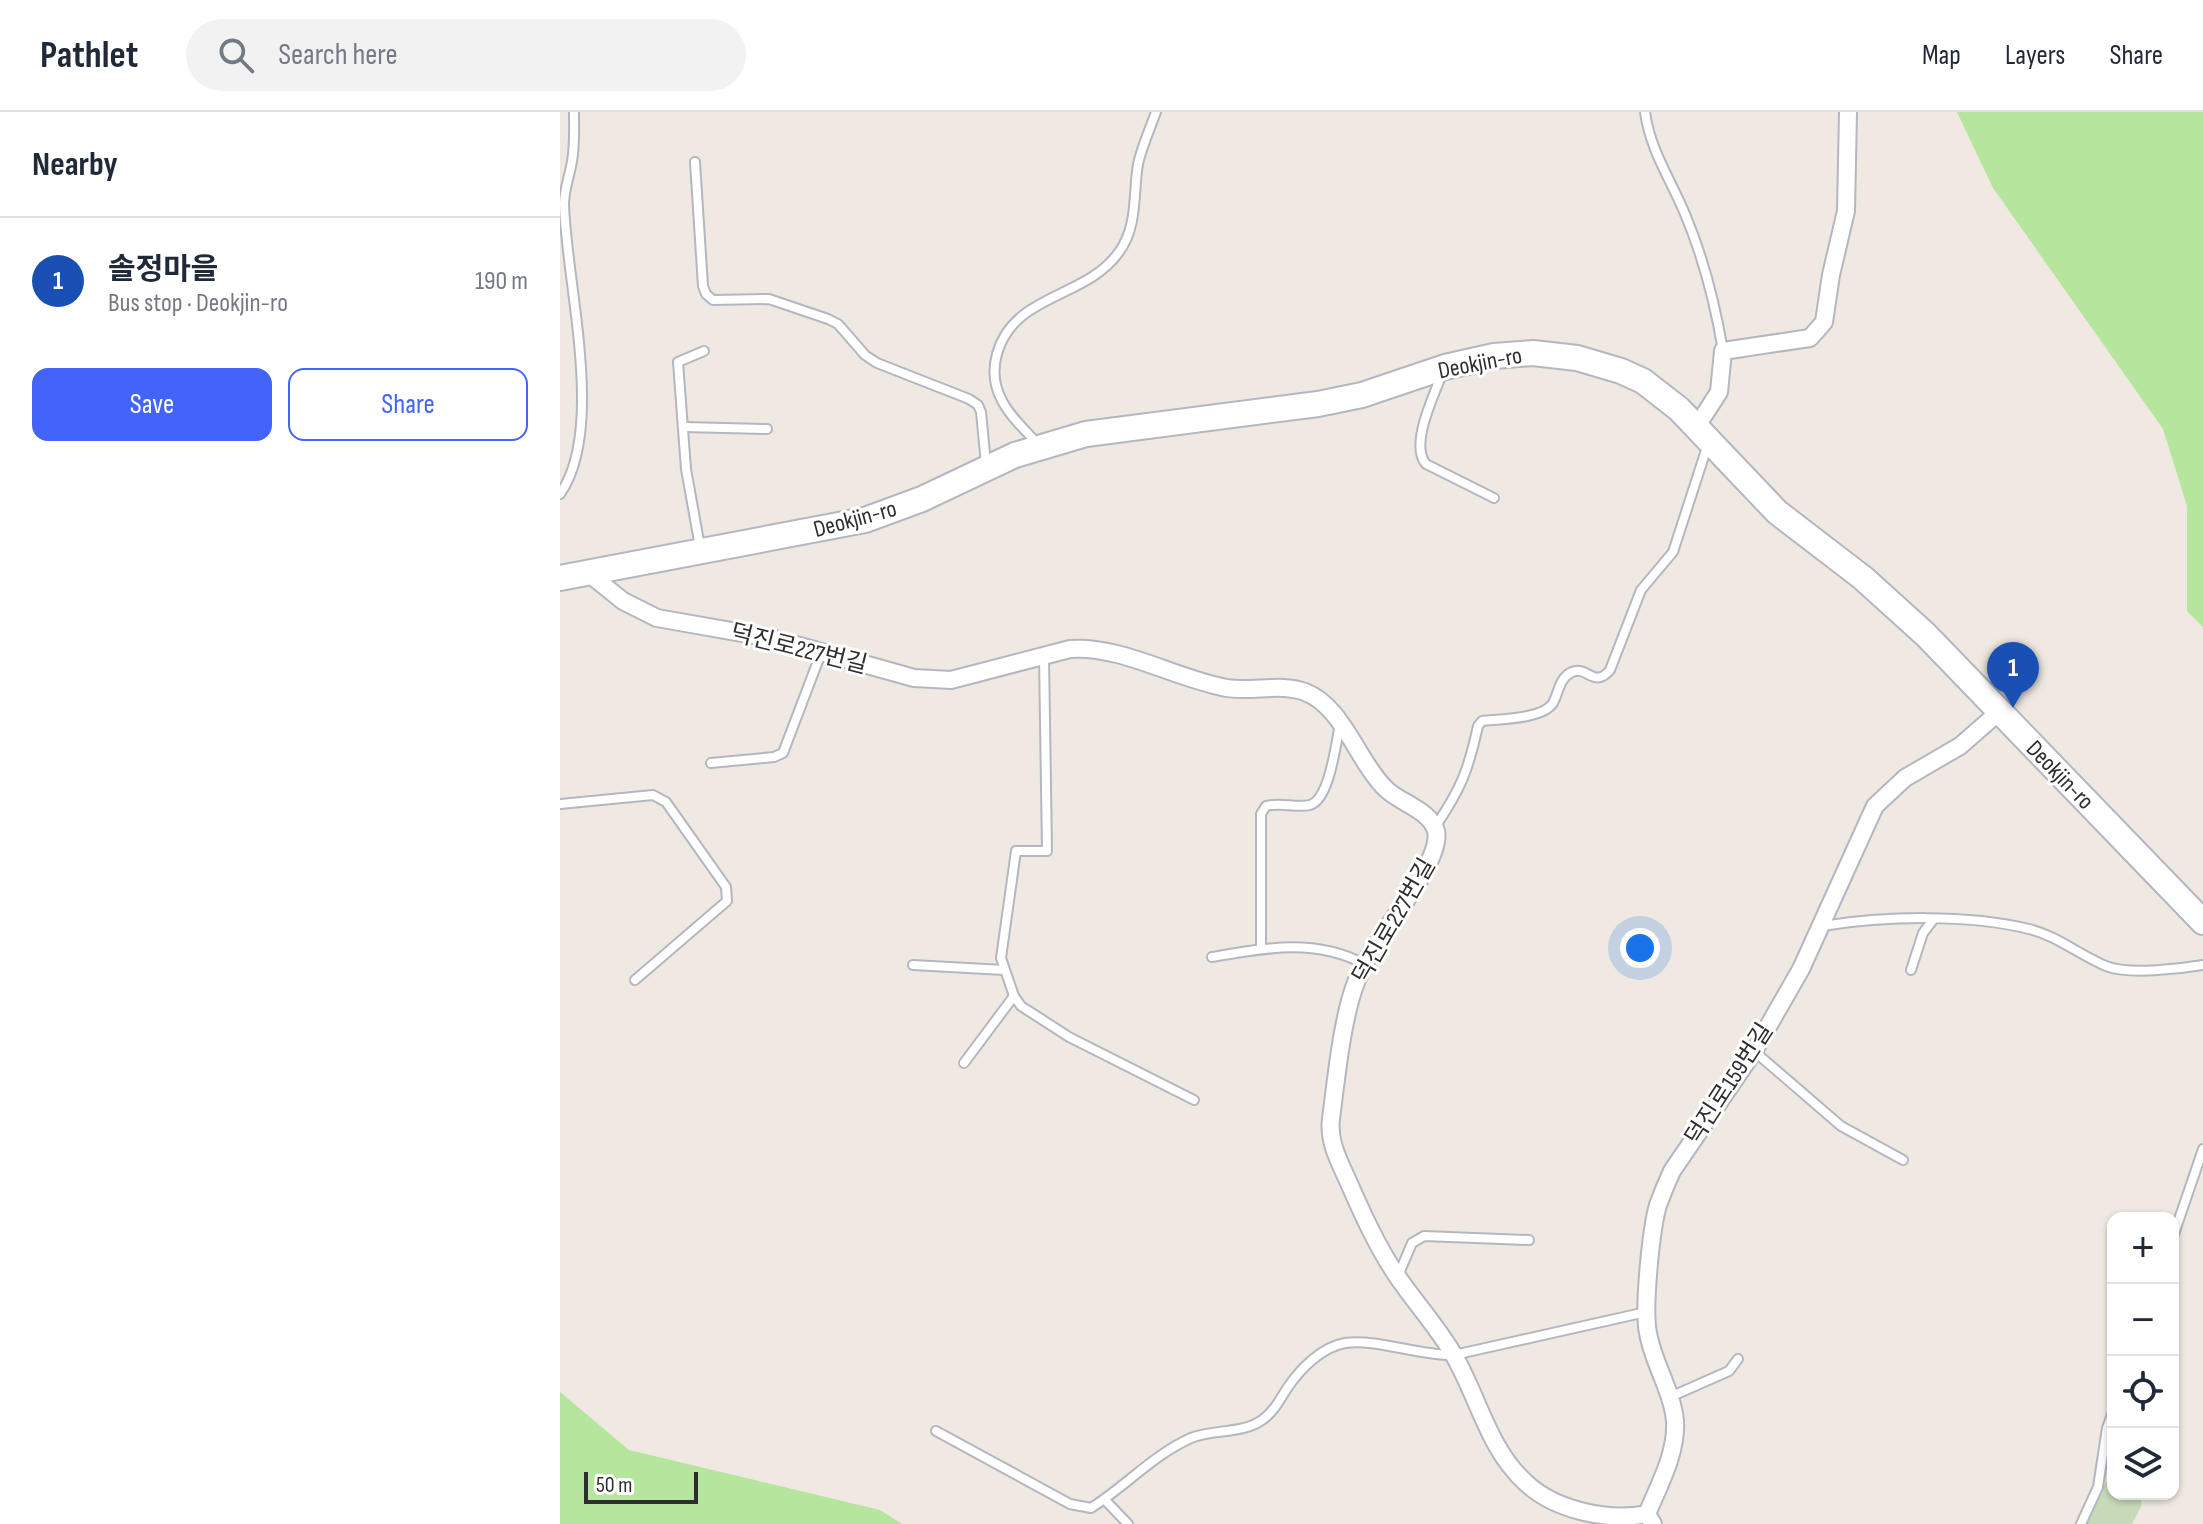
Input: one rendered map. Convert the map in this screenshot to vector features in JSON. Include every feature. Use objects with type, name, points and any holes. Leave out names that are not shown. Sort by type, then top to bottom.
[{"type":"street","points":[[1703,433],[1719,392],[1723,351],[1810,338],[1824,322],[1846,211],[1848,112]]},
{"type":"street","name":"Deokjin-ro","points":[[560,578],[865,520],[922,499],[1040,446],[1120,428],[1318,404],[1387,388],[1445,367],[1514,353],[1577,358],[1643,381],[1679,409],[1777,512],[1891,602],[1926,635],[2203,922]]},
{"type":"street","name":"덕진로227번길","points":[[587,572],[623,601],[657,618],[748,632],[897,674],[933,680],[970,676],[1070,649],[1096,649],[1230,689],[1303,691],[1321,701],[1340,723],[1366,765],[1388,790],[1417,809],[1435,827],[1435,847],[1431,858],[1364,964],[1350,1001],[1330,1124],[1331,1139],[1375,1240],[1454,1355],[1488,1431],[1525,1482],[1538,1492],[1588,1512],[1650,1519]]},
{"type":"street","name":"덕진로159번길","points":[[1650,1519],[1674,1442],[1675,1420],[1650,1343],[1646,1312],[1657,1208],[1672,1171],[1754,1051],[1801,969],[1875,806],[1905,778],[1960,746],[1999,712]]},
{"type":"lane","points":[[560,494],[576,461],[582,423],[582,386],[564,206],[574,145],[574,112]]},
{"type":"lane","points":[[1040,446],[1011,416],[996,392],[994,370],[1000,345],[1005,333],[1022,314],[1079,285],[1119,254],[1131,225],[1138,166],[1156,112]]},
{"type":"lane","points":[[1645,112],[1651,142],[1684,211],[1710,279],[1723,351]]},
{"type":"lane","points":[[695,162],[706,294],[713,300],[769,299],[828,319],[838,324],[865,355],[877,363],[969,399],[981,412],[986,469]]},
{"type":"lane","points":[[700,552],[686,469],[678,362],[704,351]]},
{"type":"lane","points":[[1445,367],[1418,442],[1420,458],[1426,464],[1494,498]]},
{"type":"lane","points":[[684,427],[767,429]]},
{"type":"lane","points":[[1435,827],[1458,793],[1482,721],[1536,715],[1552,705],[1562,680],[1569,673],[1578,671],[1597,679],[1610,670],[1641,590],[1673,552],[1703,433]]},
{"type":"lane","points":[[711,763],[774,757],[783,753],[821,652]]},
{"type":"lane","points":[[1044,656],[1047,851],[1016,851],[1001,946],[1004,970],[1021,1006],[1069,1037],[1194,1100]]},
{"type":"lane","points":[[1261,949],[1261,814],[1266,806],[1272,804],[1310,805],[1318,800],[1327,784],[1340,723]]},
{"type":"lane","points":[[560,804],[653,795],[660,797],[726,887],[727,901],[635,980]]},
{"type":"lane","points":[[1822,926],[1893,918],[2001,924],[2031,929],[2057,939],[2109,968],[2203,965]]},
{"type":"lane","points":[[1911,970],[1923,933],[1933,920]]},
{"type":"lane","points":[[1212,957],[1261,949],[1315,948],[1332,950],[1364,964]]},
{"type":"lane","points":[[913,965],[1004,970]]},
{"type":"lane","points":[[964,1063],[1014,996]]},
{"type":"lane","points":[[1754,1051],[1841,1126],[1903,1160]]},
{"type":"lane","points":[[2179,1219],[2203,1149]]},
{"type":"lane","points":[[1397,1276],[1412,1243],[1424,1236],[1529,1240]]},
{"type":"lane","points":[[936,1431],[1070,1504],[1091,1508],[1173,1447],[1195,1437],[1260,1422],[1272,1413],[1295,1377],[1324,1350],[1348,1342],[1454,1355],[1646,1312]]},
{"type":"lane","points":[[1670,1397],[1715,1379],[1729,1371],[1738,1359]]},
{"type":"lane","points":[[2081,1524],[2098,1487],[2107,1428]]},
{"type":"lane","points":[[1105,1500],[1128,1524]]},
{"type":"green space","points":[[1957,112],[2203,112],[2203,627],[2187,611],[2187,506],[2163,429],[1993,188]]},
{"type":"green space","points":[[560,1392],[629,1450],[880,1510],[902,1524],[560,1524]]},
{"type":"green space","points":[[2107,1480],[2107,1500],[2142,1500],[2132,1524],[2082,1524]]},
{"type":"place","name":"솔정마을","points":[[2013,708]]}]
